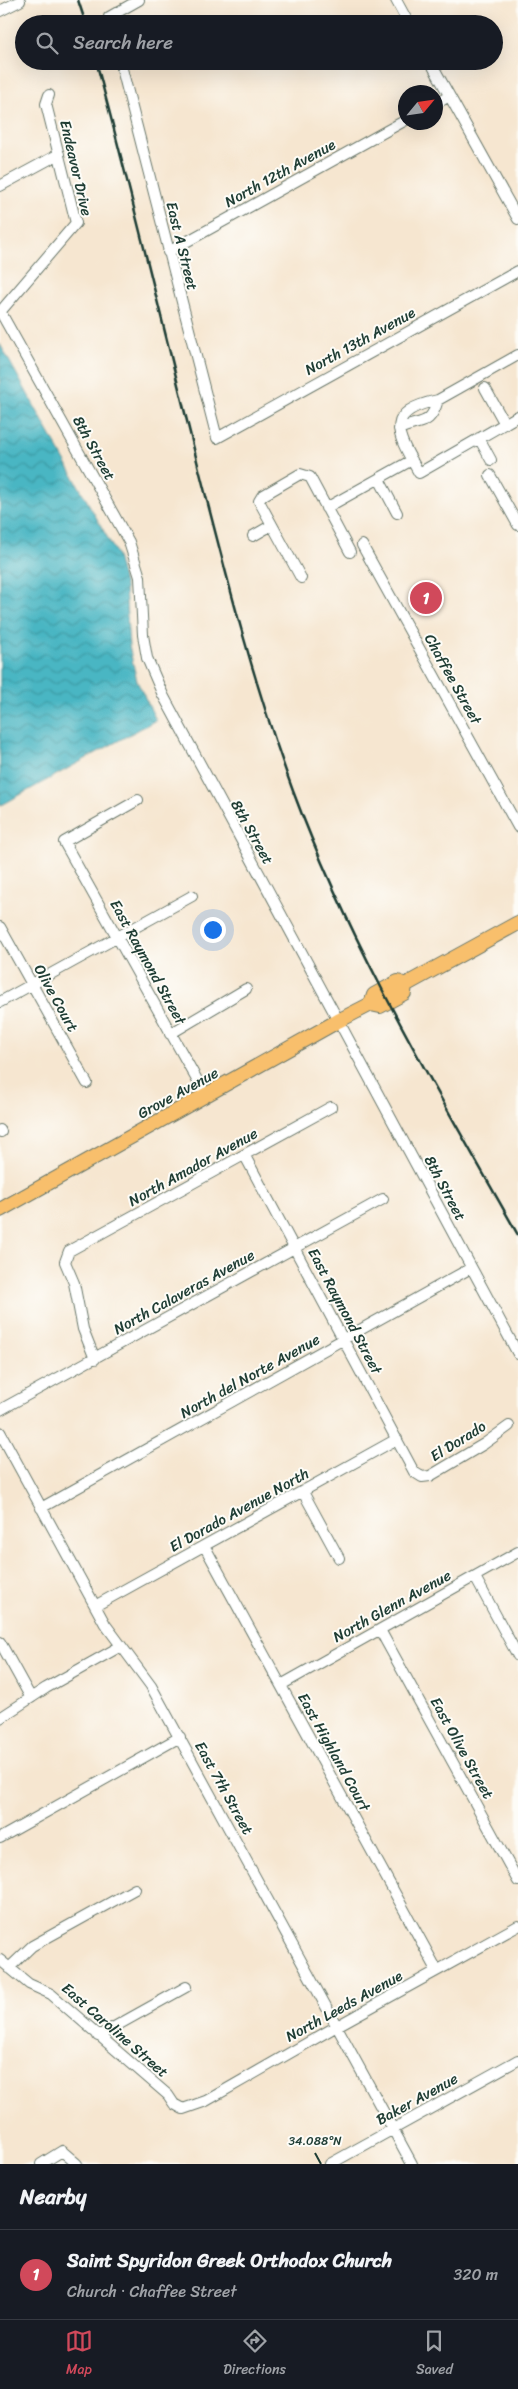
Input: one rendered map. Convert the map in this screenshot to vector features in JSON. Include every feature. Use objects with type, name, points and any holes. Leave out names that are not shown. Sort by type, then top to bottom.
[{"type":"main road","name":"Grove Avenue","points":[[0,1210],[371,1004],[374,995],[398,982],[405,985],[518,923]]},
{"type":"street","points":[[117,15],[139,0]]},
{"type":"street","points":[[396,0],[404,15]]},
{"type":"street","points":[[0,11],[20,1]]},
{"type":"street","name":"East A Street","points":[[122,70],[217,438]]},
{"type":"street","points":[[435,70],[518,219]]},
{"type":"street","name":"Endeavor Drive","points":[[0,312],[76,223],[46,104],[49,95]]},
{"type":"street","points":[[443,100],[449,96]]},
{"type":"street","name":"North 12th Avenue","points":[[168,252],[398,124]]},
{"type":"street","points":[[0,186],[59,154]]},
{"type":"street","name":"North 13th Avenue","points":[[217,438],[518,271]]},
{"type":"street","name":"8th Street","points":[[0,312],[129,542],[140,578],[143,635],[154,679],[518,1354]]},
{"type":"street","points":[[518,355],[438,400],[414,408],[404,414],[399,421],[398,429],[400,438],[418,473],[518,416]]},
{"type":"street","points":[[485,388],[505,424]]},
{"type":"street","points":[[398,429],[417,421],[428,420],[434,415],[438,400]]},
{"type":"street","points":[[414,408],[417,421]]},
{"type":"street","points":[[479,438],[491,460]]},
{"type":"street","points":[[326,508],[412,460]]},
{"type":"street","points":[[301,578],[259,501],[262,496],[300,474],[310,477],[350,552]]},
{"type":"street","points":[[490,475],[518,525]]},
{"type":"street","points":[[379,478],[397,513]]},
{"type":"street","points":[[253,536],[272,525]]},
{"type":"street","name":"Chaffee Street","points":[[362,545],[518,827]]},
{"type":"street","name":"East Raymond Street","points":[[138,800],[64,842],[206,1096]]},
{"type":"street","points":[[0,1002],[192,896]]},
{"type":"street","name":"Olive Court","points":[[0,927],[87,1083]]},
{"type":"street","points":[[170,1034],[246,989]]},
{"type":"street","name":"North Amador Avenue","points":[[95,1359],[83,1329],[74,1283],[65,1262],[69,1251],[331,1107]]},
{"type":"street","name":"East Raymond Street","points":[[244,1156],[414,1472],[422,1476]]},
{"type":"street","name":"North Calaveras Avenue","points":[[0,1410],[383,1199]]},
{"type":"street","name":"North del Norte Avenue","points":[[41,1508],[344,1341],[472,1268]]},
{"type":"street","name":"El Dorado","points":[[422,1476],[430,1476],[484,1444],[508,1426]]},
{"type":"street","name":"East 7th Street","points":[[0,1432],[95,1606],[121,1646],[152,1686],[412,2164]]},
{"type":"street","name":"El Dorado Avenue North","points":[[95,1606],[205,1548],[397,1439]]},
{"type":"street","points":[[303,1492],[339,1558]]},
{"type":"street","name":"East Highland Court","points":[[205,1548],[437,1970]]},
{"type":"street","name":"North Glenn Avenue","points":[[280,1685],[518,1552]]},
{"type":"street","points":[[475,1577],[518,1656]]},
{"type":"street","name":"East Olive Street","points":[[380,1630],[518,1881]]},
{"type":"street","points":[[0,1642],[32,1698]]},
{"type":"street","points":[[0,1718],[121,1646]]},
{"type":"street","points":[[0,1838],[180,1737]]},
{"type":"street","points":[[9,1968],[32,1946],[135,1889]]},
{"type":"street","name":"North Leeds Avenue","points":[[183,2109],[206,2102],[337,2026],[518,1926]]},
{"type":"street","name":"East Caroline Street","points":[[0,1960],[29,1984],[51,1994],[168,2095],[174,2104],[183,2109]]},
{"type":"street","points":[[98,2036],[186,1988]]},
{"type":"street","name":"Baker Avenue","points":[[330,2164],[518,2060]]},
{"type":"street","points":[[40,2164],[62,2151],[77,2164]]},
{"type":"water","points":[[0,344],[116,553],[125,587],[129,646],[137,681],[156,720],[0,806]]},
{"type":"railway","points":[[78,0],[83,15]]},
{"type":"railway","points":[[98,70],[230,589],[253,670],[293,791],[316,849],[368,962],[397,1018],[518,1235]]},
{"type":"place","name":"Saint Spyridon Greek Orthodox Church","points":[[426,598]]}]
